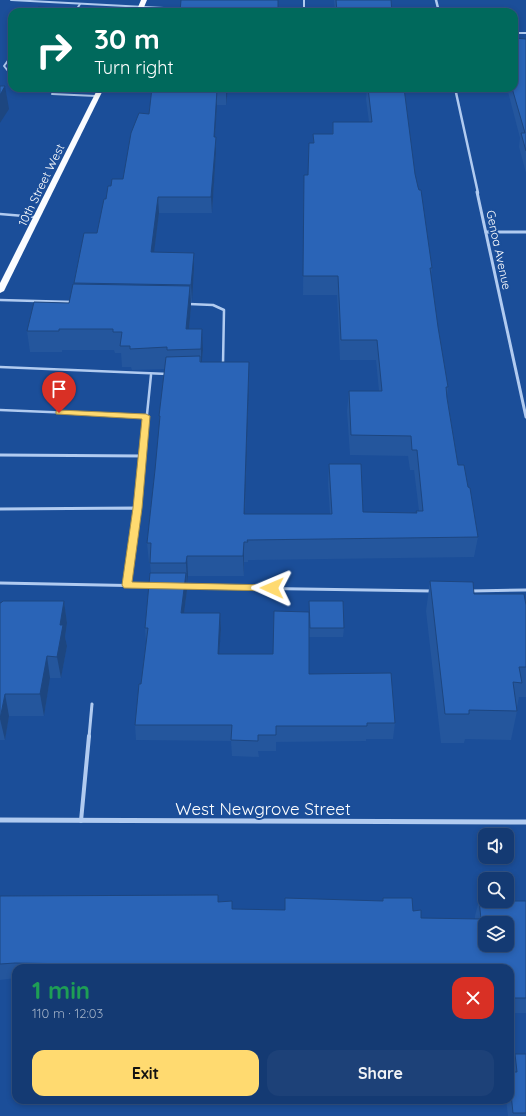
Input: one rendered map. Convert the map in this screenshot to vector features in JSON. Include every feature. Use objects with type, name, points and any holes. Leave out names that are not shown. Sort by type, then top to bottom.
[{"type":"main road","name":"10th Street West","points":[[0,291],[99,92]]},
{"type":"street","name":"Genoa Avenue","points":[[456,92],[526,416]]},
{"type":"street","points":[[486,232],[526,232]]},
{"type":"street","name":"West Newgrove Street","points":[[0,820],[526,822]]},
{"type":"lane","points":[[11,0],[120,8]]},
{"type":"lane","points":[[78,8],[80,4]]},
{"type":"lane","points":[[8,60],[4,66],[8,71]]},
{"type":"lane","points":[[52,94],[97,96]]},
{"type":"lane","points":[[0,214],[37,217]]},
{"type":"lane","points":[[0,300],[80,302]]},
{"type":"lane","points":[[182,304],[213,305],[224,310],[223,366],[219,370]]},
{"type":"lane","points":[[0,367],[151,375],[175,374]]},
{"type":"lane","points":[[127,585],[138,508],[151,375]]},
{"type":"lane","points":[[0,410],[146,416]]},
{"type":"lane","points":[[0,455],[143,456]]},
{"type":"lane","points":[[0,509],[138,508]]},
{"type":"lane","points":[[0,583],[155,586]]},
{"type":"lane","points":[[177,587],[436,591]]},
{"type":"lane","points":[[466,591],[526,590]]},
{"type":"lane","points":[[81,821],[92,704]]},
{"type":"building","points":[[181,0],[278,0],[278,8],[180,8]]},
{"type":"building","points":[[336,0],[391,0],[392,8],[337,8]]},
{"type":"building","points":[[518,38],[526,39],[526,151],[521,133],[525,133],[513,92],[518,92]]},
{"type":"building","points":[[0,86],[5,86],[0,95]]},
{"type":"building","points":[[152,92],[217,92],[214,137],[216,137],[211,197],[158,197],[151,252],[194,253],[191,285],[74,283],[84,233],[97,233],[108,186],[111,186],[112,179],[123,179],[131,133],[139,113],[149,114]]},
{"type":"building","points":[[368,92],[405,92],[415,174],[419,190],[421,190],[432,268],[430,268],[438,327],[448,387],[446,387],[447,398],[458,465],[464,465],[468,487],[470,488],[478,537],[247,540],[248,542],[244,542],[243,556],[187,556],[186,563],[150,563],[151,543],[147,543],[166,357],[200,356],[200,362],[249,362],[244,514],[332,514],[329,464],[361,464],[363,512],[417,513],[416,511],[423,511],[417,450],[412,450],[411,436],[351,435],[349,391],[382,391],[377,340],[341,340],[338,276],[303,276],[304,175],[308,175],[309,143],[314,143],[313,134],[333,134],[333,122],[372,122]]},
{"type":"building","points":[[73,284],[190,286],[186,329],[202,329],[201,349],[167,350],[167,347],[130,349],[130,346],[120,346],[122,332],[113,332],[113,329],[59,329],[59,331],[27,331],[34,302],[69,303]]},
{"type":"building","points":[[150,573],[186,573],[181,613],[220,613],[218,654],[273,654],[274,611],[309,612],[309,674],[391,673],[395,723],[367,723],[367,726],[276,726],[276,735],[258,735],[258,741],[231,740],[232,725],[135,725],[139,684],[141,684],[148,628],[145,628]]},
{"type":"building","points":[[430,581],[473,582],[474,594],[524,594],[526,605],[526,667],[519,667],[522,683],[513,682],[517,711],[469,710],[469,714],[445,714]]},
{"type":"building","points":[[3,601],[64,601],[60,625],[63,625],[57,657],[47,656],[40,694],[5,694],[0,719],[0,603]]},
{"type":"building","points":[[309,601],[343,601],[344,628],[310,628]]},
{"type":"building","points":[[218,895],[218,902],[232,901],[232,909],[285,910],[285,898],[383,901],[383,898],[412,898],[413,911],[421,910],[421,918],[478,919],[478,952],[514,952],[514,916],[481,916],[480,908],[514,908],[514,901],[526,901],[526,998],[514,998],[514,964],[0,964],[0,896]]},
{"type":"building","points":[[515,1054],[526,1054],[526,1113],[513,1113],[514,1072],[517,1072]]},
{"type":"route","points":[[59,413],[146,416],[138,508],[127,585],[272,588]]}]
